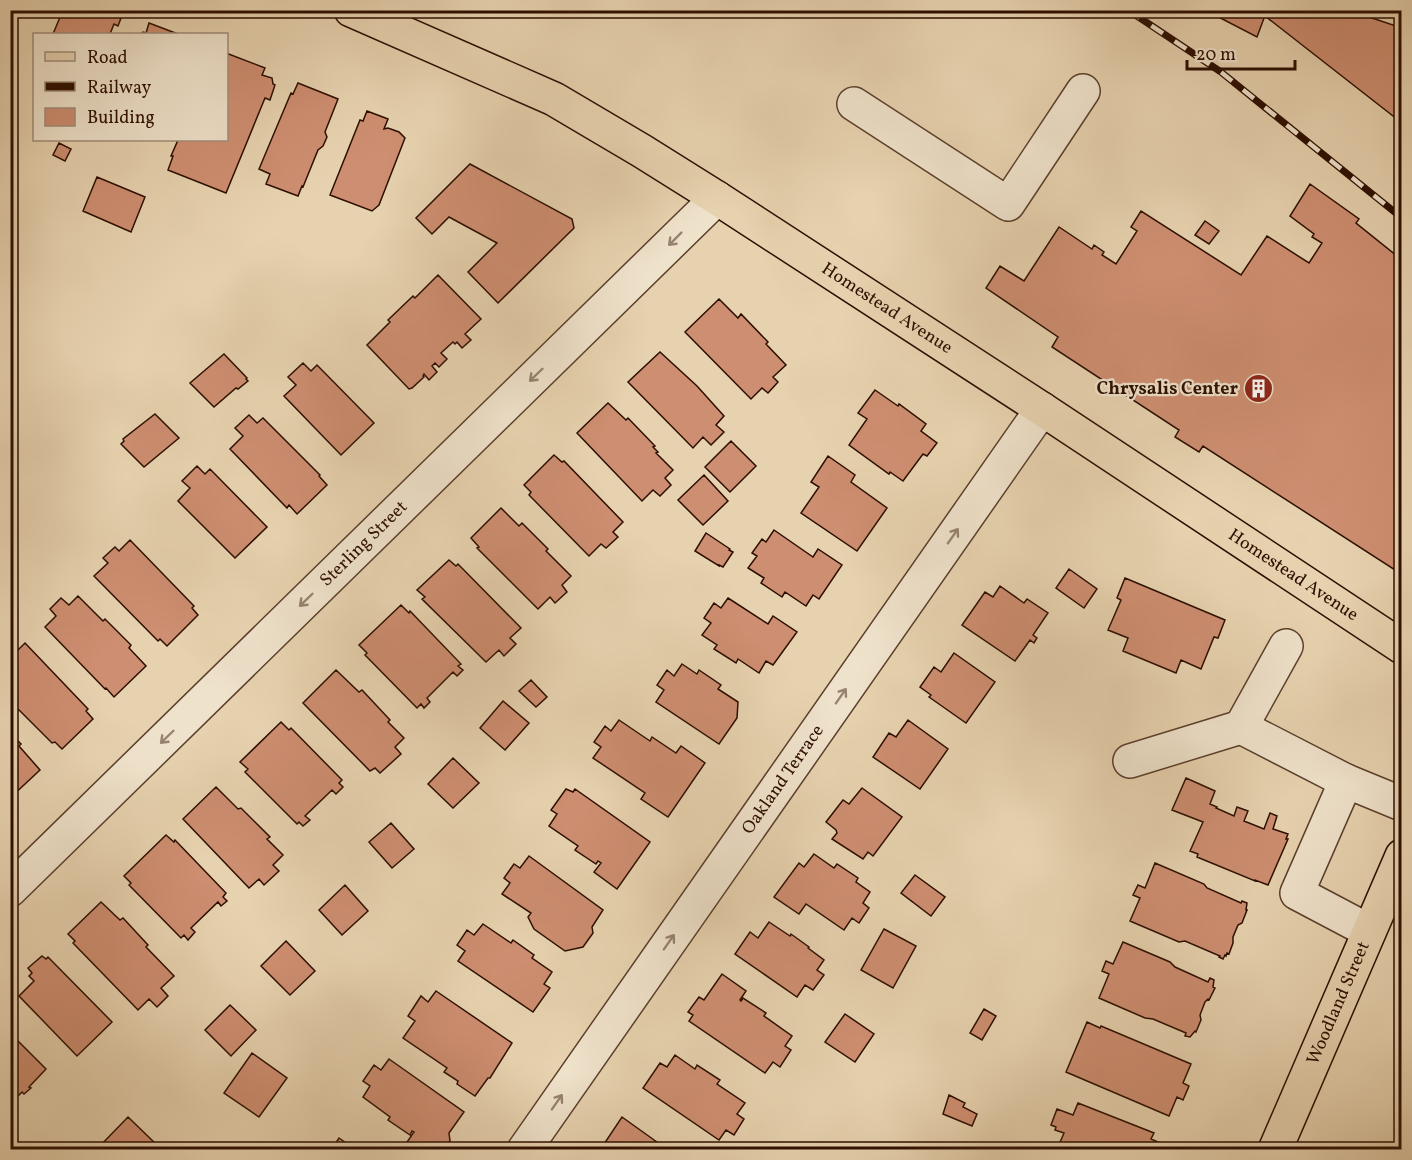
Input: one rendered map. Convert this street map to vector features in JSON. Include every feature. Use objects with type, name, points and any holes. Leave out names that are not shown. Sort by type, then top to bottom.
[{"type":"main road","name":"Homestead Avenue","points":[[351,10],[554,99],[642,151],[1041,409],[1401,647]]},
{"type":"main road","name":"Woodland Street","points":[[1275,1149],[1401,856]]},
{"type":"street","points":[[855,104],[1008,204],[1083,91]]},
{"type":"street","name":"Sterling Street","points":[[10,890],[717,198]]},
{"type":"street","name":"Oakland Terrace","points":[[524,1149],[1041,409]]},
{"type":"street","points":[[1241,727],[1286,645]]},
{"type":"street","points":[[1130,761],[1241,727],[1346,780],[1401,804]]},
{"type":"street","points":[[1346,780],[1297,893],[1369,931]]},
{"type":"building","points":[[63,10],[112,10],[111,13],[121,18],[118,26],[114,24],[110,33],[53,33]]},
{"type":"building","points":[[1205,10],[1267,10],[1257,37]]},
{"type":"building","points":[[1267,10],[1355,10],[1354,12],[1402,28],[1402,123],[1265,16]]},
{"type":"building","points":[[149,23],[175,33],[146,33]]},
{"type":"building","points":[[228,54],[265,68],[262,75],[272,78],[275,85],[270,100],[265,98],[226,193],[168,170],[173,156],[171,156],[178,141],[228,141]]},
{"type":"building","points":[[298,83],[338,99],[325,132],[327,137],[323,146],[318,150],[298,196],[266,184],[270,174],[259,169],[291,93],[293,94]]},
{"type":"building","points":[[367,111],[388,119],[384,129],[399,132],[405,138],[379,205],[372,211],[330,195],[360,120],[363,121]]},
{"type":"building","points":[[59,143],[71,149],[65,161],[53,155]]},
{"type":"building","points":[[470,164],[572,219],[574,228],[498,303],[468,272],[497,243],[449,217],[432,234],[416,218]]},
{"type":"building","points":[[97,177],[145,197],[131,232],[83,211]]},
{"type":"building","name":"Chrysalis Center","points":[[1310,184],[1359,219],[1356,223],[1402,260],[1402,559],[1395,570],[1203,446],[1199,452],[1175,437],[1179,430],[1052,347],[1058,337],[986,288],[1000,266],[1024,281],[1059,227],[1092,249],[1094,245],[1104,252],[1102,255],[1116,264],[1137,231],[1131,227],[1141,211],[1241,275],[1267,236],[1309,263],[1322,243],[1312,237],[1314,234],[1290,216]]},
{"type":"building","points":[[1205,221],[1219,231],[1209,244],[1195,235]]},
{"type":"building","points":[[438,275],[481,319],[465,334],[471,340],[462,348],[457,342],[455,344],[453,342],[441,353],[447,359],[439,367],[435,363],[432,366],[437,372],[429,380],[424,374],[424,377],[409,389],[367,345],[390,322],[388,320]]},
{"type":"building","points":[[719,299],[738,318],[741,314],[786,365],[773,377],[778,382],[768,393],[762,388],[751,399],[685,332]]},
{"type":"building","points":[[660,352],[697,386],[724,416],[716,425],[724,432],[711,445],[703,437],[693,448],[628,382]]},
{"type":"building","points":[[224,354],[248,381],[214,407],[190,383]]},
{"type":"building","points":[[303,363],[311,371],[317,365],[374,423],[341,455],[284,396],[296,385],[288,377]]},
{"type":"building","points":[[875,390],[926,424],[921,431],[937,443],[927,456],[923,454],[903,481],[890,472],[889,474],[849,445],[867,419],[858,413]]},
{"type":"building","points":[[608,403],[626,420],[628,418],[655,446],[653,447],[658,452],[656,453],[673,470],[665,478],[671,485],[660,496],[653,490],[642,501],[577,433]]},
{"type":"building","points":[[155,414],[179,438],[144,467],[121,444],[123,439]]},
{"type":"building","points":[[249,415],[257,423],[263,418],[320,475],[327,485],[297,514],[289,505],[287,508],[230,449],[243,436],[235,428]]},
{"type":"building","points":[[731,441],[756,466],[730,492],[705,467]]},
{"type":"building","points":[[554,455],[562,462],[564,461],[623,522],[613,532],[618,537],[606,548],[601,544],[589,556],[529,495],[531,492],[524,485]]},
{"type":"building","points":[[828,456],[855,475],[851,482],[887,508],[857,551],[801,513],[819,487],[811,482]]},
{"type":"building","points":[[197,466],[205,474],[210,469],[267,527],[235,558],[178,501],[190,488],[182,481]]},
{"type":"building","points":[[704,475],[728,501],[703,525],[678,500]]},
{"type":"building","points":[[501,508],[519,526],[522,523],[571,576],[562,585],[567,592],[555,603],[550,597],[538,609],[477,548],[479,547],[471,538]]},
{"type":"building","points":[[774,530],[813,557],[818,549],[842,565],[819,599],[813,595],[806,606],[785,592],[782,597],[761,583],[764,578],[748,568],[757,556],[752,553],[762,539],[766,542]]},
{"type":"building","points":[[706,533],[733,552],[723,567],[695,551]]},
{"type":"building","points":[[130,540],[194,606],[192,608],[198,615],[167,646],[160,639],[158,641],[94,576],[108,563],[103,558],[115,547],[119,551]]},
{"type":"building","points":[[449,560],[456,566],[458,564],[521,628],[510,638],[516,644],[504,656],[499,650],[486,662],[422,599],[425,597],[417,590]]},
{"type":"building","points":[[1069,569],[1097,589],[1084,608],[1056,588]]},
{"type":"building","points":[[1125,578],[1225,620],[1218,638],[1214,637],[1201,669],[1181,660],[1176,673],[1123,651],[1128,638],[1108,630],[1121,600],[1117,598]]},
{"type":"building","points":[[1000,586],[1024,603],[1027,599],[1048,613],[1033,635],[1037,638],[1034,643],[1030,640],[1015,661],[962,625],[985,592],[993,597]]},
{"type":"building","points":[[78,596],[131,645],[129,648],[146,666],[114,697],[45,627],[56,616],[50,609],[61,598],[69,605]]},
{"type":"building","points":[[728,598],[768,624],[773,616],[797,632],[773,665],[766,661],[759,673],[738,659],[736,663],[714,649],[717,645],[702,635],[711,623],[704,618],[714,603],[721,608]]},
{"type":"building","points":[[401,605],[409,613],[410,611],[461,664],[458,666],[463,670],[457,676],[453,672],[427,698],[430,702],[424,708],[421,704],[417,708],[365,655],[367,653],[359,645]]},
{"type":"building","points":[[25,643],[88,709],[86,711],[93,719],[62,749],[55,742],[52,743],[10,701],[10,650],[14,654]]},
{"type":"building","points":[[954,653],[995,682],[966,723],[929,697],[931,695],[920,687],[934,667],[941,672]]},
{"type":"building","points":[[682,664],[697,674],[699,670],[721,685],[718,689],[738,702],[737,718],[719,744],[656,702],[664,690],[657,685],[667,670],[674,676]]},
{"type":"building","points":[[336,670],[359,692],[362,690],[404,738],[395,747],[401,754],[380,773],[375,768],[370,771],[303,703]]},
{"type":"building","points":[[531,680],[547,697],[536,707],[519,691]]},
{"type":"building","points":[[503,701],[529,723],[505,750],[480,728]]},
{"type":"building","points":[[619,720],[650,741],[652,737],[676,753],[681,746],[705,763],[668,817],[641,799],[645,793],[593,758],[601,747],[594,742],[605,726],[611,731]]},
{"type":"building","points":[[908,720],[948,749],[920,789],[873,757],[889,733],[896,737]]},
{"type":"building","points":[[281,722],[289,730],[291,728],[342,780],[339,783],[343,787],[336,794],[332,790],[305,816],[310,820],[303,826],[299,822],[297,824],[245,772],[248,769],[240,762]]},
{"type":"building","points":[[10,733],[40,770],[10,798]]},
{"type":"building","points":[[453,758],[479,783],[453,808],[428,784]]},
{"type":"building","points":[[1186,778],[1215,791],[1210,804],[1216,808],[1234,816],[1237,807],[1248,811],[1244,821],[1264,829],[1270,813],[1277,816],[1273,829],[1288,834],[1286,839],[1288,839],[1268,885],[1197,857],[1198,854],[1190,851],[1203,822],[1172,810]]},
{"type":"building","points":[[216,787],[270,837],[267,839],[283,855],[273,865],[279,871],[264,885],[259,879],[249,888],[183,819]]},
{"type":"building","points":[[862,788],[902,817],[873,856],[868,852],[863,859],[832,839],[837,833],[836,830],[826,822],[843,800],[849,804]]},
{"type":"building","points":[[566,789],[573,792],[575,789],[650,842],[617,889],[594,872],[601,863],[598,861],[596,864],[575,850],[578,846],[549,826],[557,814],[551,810]]},
{"type":"building","points":[[391,823],[414,849],[392,868],[369,842]]},
{"type":"building","points":[[166,835],[174,842],[175,840],[226,893],[223,897],[227,901],[221,906],[218,902],[191,928],[195,932],[188,940],[184,935],[181,938],[129,885],[131,883],[124,876]]},
{"type":"building","points":[[814,854],[834,868],[837,864],[858,878],[856,882],[870,892],[863,903],[869,908],[859,923],[852,918],[844,930],[806,904],[799,914],[774,897],[799,863],[804,867]]},
{"type":"building","points":[[529,856],[603,910],[592,927],[593,933],[583,947],[565,951],[534,929],[528,917],[531,913],[502,894],[510,883],[504,878],[514,864],[520,868]]},
{"type":"building","points":[[1155,863],[1241,903],[1242,901],[1247,903],[1247,910],[1233,937],[1229,954],[1227,953],[1223,959],[1185,941],[1179,942],[1130,921],[1140,898],[1133,895],[1138,885],[1145,888]]},
{"type":"building","points":[[915,875],[945,897],[931,916],[901,893]]},
{"type":"building","points":[[345,885],[368,911],[342,935],[319,910]]},
{"type":"building","points":[[101,902],[120,920],[123,918],[148,945],[146,947],[174,976],[161,988],[168,996],[157,1007],[149,999],[138,1010],[73,943],[75,941],[68,934]]},
{"type":"building","points":[[769,922],[790,936],[791,934],[824,960],[817,970],[824,975],[813,990],[805,985],[797,997],[735,954],[750,932],[758,938]]},
{"type":"building","points":[[483,924],[511,943],[513,940],[534,955],[532,958],[552,972],[544,984],[550,988],[533,1012],[458,961],[465,951],[457,945],[467,930],[474,935]]},
{"type":"building","points":[[884,929],[916,946],[893,988],[861,970]]},
{"type":"building","points":[[286,941],[315,971],[290,995],[261,966]]},
{"type":"building","points":[[1123,942],[1170,962],[1175,967],[1208,982],[1210,978],[1214,980],[1213,987],[1215,988],[1209,1000],[1205,1002],[1196,1032],[1190,1037],[1185,1036],[1186,1033],[1099,998],[1109,974],[1102,971],[1106,961],[1113,964]]},
{"type":"building","points":[[42,956],[46,959],[48,957],[112,1022],[77,1056],[19,996],[34,981],[29,976],[32,973],[28,968]]},
{"type":"building","points":[[722,974],[746,991],[741,1001],[743,998],[766,1013],[764,1016],[792,1036],[785,1046],[791,1050],[780,1067],[773,1062],[765,1073],[689,1021],[693,1015],[688,1012],[699,997],[704,1000]]},
{"type":"building","points":[[436,991],[512,1043],[490,1078],[475,1096],[444,1072],[447,1068],[403,1038],[415,1021],[408,1016],[421,996],[428,1002]]},
{"type":"building","points":[[230,1005],[256,1030],[231,1056],[205,1030]]},
{"type":"building","points":[[984,1009],[996,1016],[982,1040],[970,1033]]},
{"type":"building","points":[[845,1014],[874,1034],[855,1062],[825,1042]]},
{"type":"building","points":[[1087,1022],[1191,1064],[1183,1083],[1189,1086],[1183,1100],[1177,1097],[1169,1116],[1066,1072]]},
{"type":"building","points":[[10,1033],[46,1069],[29,1087],[31,1088],[24,1094],[22,1092],[10,1104]]},
{"type":"building","points":[[252,1053],[287,1078],[259,1117],[224,1093]]},
{"type":"building","points":[[675,1055],[695,1069],[697,1065],[720,1080],[717,1084],[745,1103],[737,1114],[744,1119],[734,1135],[726,1130],[719,1140],[643,1088],[660,1063],[667,1067]]},
{"type":"building","points":[[389,1059],[464,1112],[449,1133],[450,1141],[444,1150],[417,1150],[407,1142],[414,1132],[412,1131],[410,1135],[388,1120],[390,1117],[363,1097],[370,1086],[363,1081],[374,1065],[381,1070]]},
{"type":"building","points":[[949,1095],[965,1103],[963,1107],[977,1114],[972,1126],[943,1114]]},
{"type":"building","points":[[1078,1103],[1154,1133],[1151,1139],[1160,1143],[1158,1150],[1064,1150],[1058,1147],[1064,1133],[1055,1130],[1056,1127],[1051,1125],[1057,1109],[1073,1115]]},
{"type":"building","points":[[128,1117],[157,1145],[152,1150],[96,1150]]},
{"type":"building","points":[[622,1117],[668,1150],[600,1150]]},
{"type":"building","points":[[339,1138],[355,1149],[357,1147],[361,1150],[331,1150]]},
{"type":"railway","points":[[1128,10],[1221,72],[1402,218]]},
{"type":"place","name":"Chrysalis Center","points":[[1259,389]]}]
